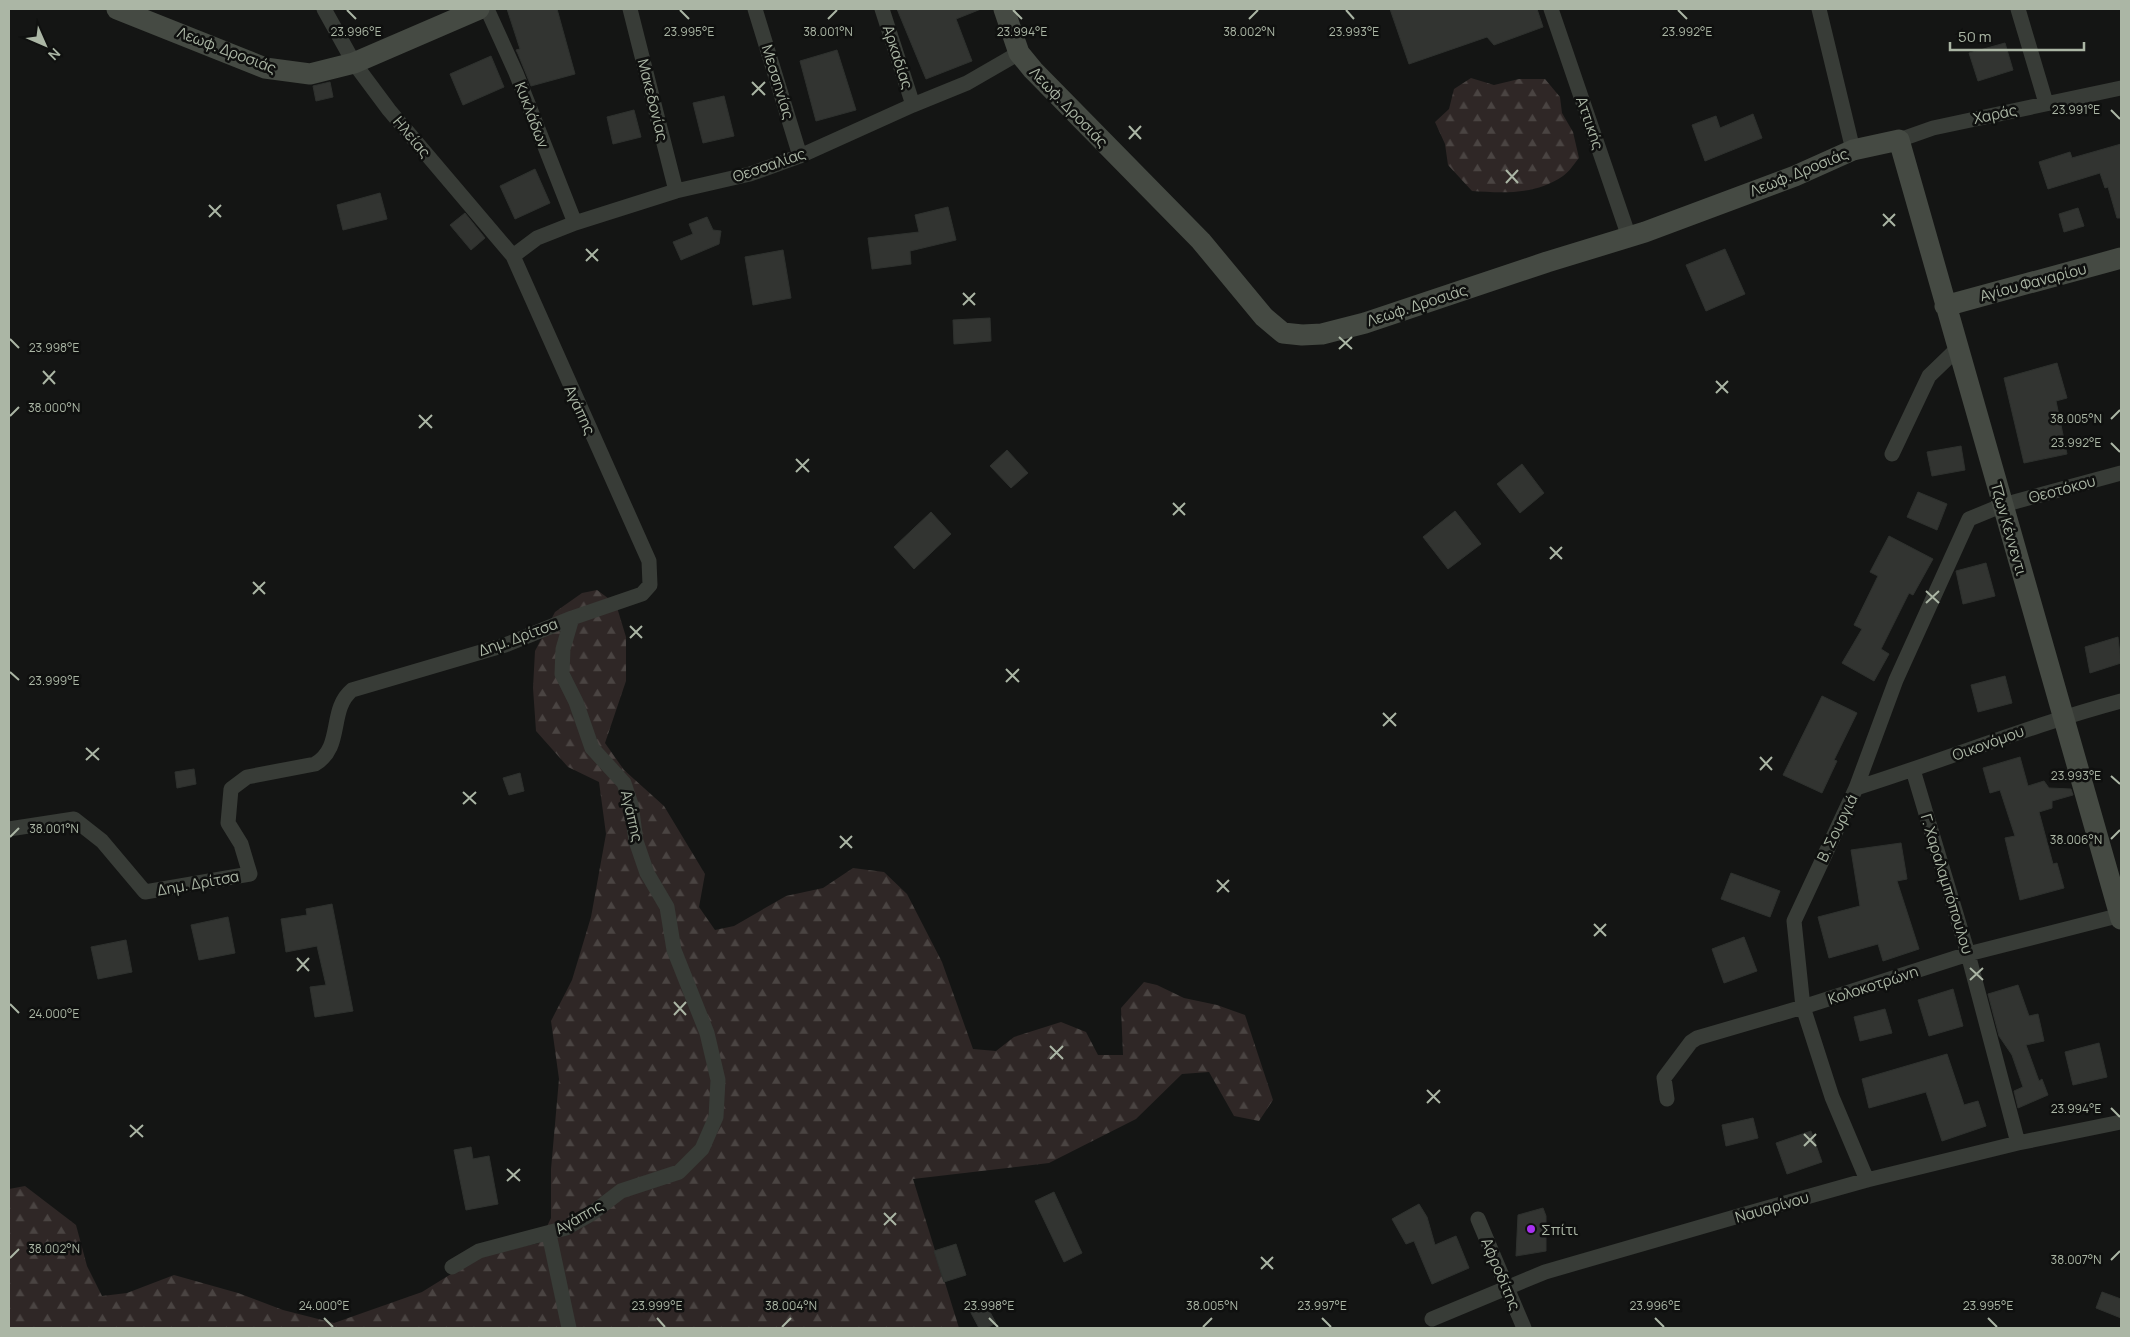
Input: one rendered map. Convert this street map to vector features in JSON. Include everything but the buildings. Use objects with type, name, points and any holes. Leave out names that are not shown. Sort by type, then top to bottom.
[{"type":"street","name":"Λεωφ. Δροσιάς","points":[[117,9],[265,68],[310,74],[354,63],[479,9]]},
{"type":"street","name":"Ηλείας","points":[[324,9],[354,63],[389,110],[512,256]]},
{"type":"street","name":"Κυκλάδων","points":[[487,9],[516,73],[575,223]]},
{"type":"street","name":"Μακεδονίας","points":[[630,9],[676,191]]},
{"type":"street","name":"Μεσσηνίας","points":[[755,9],[800,156]]},
{"type":"street","name":"Αρκαδίας","points":[[882,9],[913,104]]},
{"type":"street","name":"Λεωφ. Δροσιάς","points":[[1004,9],[1019,54],[1201,241],[1264,317],[1283,333],[1322,334],[1365,323],[1628,237],[1786,179],[1853,150],[1899,140]]},
{"type":"street","name":"Αττικής","points":[[1551,9],[1628,237]]},
{"type":"street","points":[[1820,9],[1853,150]]},
{"type":"street","points":[[2018,9],[2046,103]]},
{"type":"street","name":"Θεσσαλίας","points":[[512,256],[537,238],[575,223],[676,191],[750,174],[800,156],[913,104],[967,83],[1019,54]]},
{"type":"street","name":"Χαράς","points":[[1899,140],[1933,128],[2121,88]]},
{"type":"street","name":"Τζων Κέννεντι","points":[[1899,140],[2062,717],[2121,917]]},
{"type":"street","name":"Αγάπης","points":[[452,1267],[479,1251],[566,1228],[591,1214],[622,1190],[679,1172],[702,1149],[716,1117],[718,1080],[707,1034],[674,950],[667,907],[647,873],[636,841],[631,804],[624,783],[592,748],[576,702],[562,674],[563,649],[572,618],[642,594],[650,585],[649,561],[512,256]]},
{"type":"street","name":"Αγίου Φαναρίου","points":[[1945,306],[2121,258]]},
{"type":"street","points":[[1892,454],[1928,378],[1957,349]]},
{"type":"street","name":"Θεοτόκου","points":[[2003,505],[2121,472]]},
{"type":"street","name":"Β. Σουργιά","points":[[1867,1180],[1832,1097],[1803,1007],[1794,921],[1856,788],[1896,680],[1967,522],[1972,516],[2003,505]]},
{"type":"street","name":"Δημ. Δρίτσα","points":[[9,829],[74,819],[102,841],[145,892],[250,874],[241,844],[228,822],[231,789],[247,777],[315,764],[323,760],[334,741],[340,703],[352,690],[505,645],[572,618]]},
{"type":"street","name":"Οικονόμου","points":[[1856,788],[2062,717],[2121,700]]},
{"type":"street","name":"Γ. Χαραλαμπόπουλου","points":[[1912,770],[1968,954],[2018,1143]]},
{"type":"street","name":"Κολοκοτρώνη","points":[[1667,1099],[1664,1078],[1695,1039],[1803,1007],[1968,954],[2121,917]]},
{"type":"street","name":"Ναυαρίνου","points":[[1432,1319],[1545,1272],[1867,1180],[2018,1143],[2121,1122]]},
{"type":"street","name":"Αφροδίτης","points":[[1478,1219],[1524,1328]]},
{"type":"street","points":[[549,1234],[569,1328]]},
{"type":"green space","points":[[1471,78],[1494,85],[1519,79],[1545,79],[1560,97],[1562,113],[1573,132],[1579,158],[1563,176],[1542,187],[1531,190],[1507,192],[1472,191],[1448,165],[1445,144],[1435,122],[1449,109],[1454,89]]},
{"type":"green space","points":[[597,590],[616,604],[626,637],[626,681],[605,743],[624,770],[664,806],[705,874],[699,907],[715,930],[734,926],[786,896],[823,888],[853,868],[884,872],[907,894],[942,962],[973,1049],[996,1051],[1014,1037],[1061,1022],[1086,1032],[1098,1055],[1123,1055],[1121,1008],[1144,982],[1157,985],[1184,998],[1217,1005],[1245,1015],[1273,1100],[1259,1121],[1234,1116],[1209,1072],[1182,1074],[1136,1119],[1049,1163],[913,1179],[959,1328],[9,1328],[9,1189],[25,1186],[76,1225],[87,1266],[102,1296],[127,1293],[174,1275],[238,1293],[283,1310],[334,1323],[422,1292],[480,1256],[539,1243],[551,1218],[551,1169],[559,1079],[551,1021],[572,980],[591,917],[606,834],[599,782],[568,767],[536,731],[533,688],[535,651],[555,612],[582,593]]},
{"type":"place","name":"Σπίτι","points":[[1531,1229]]}]
